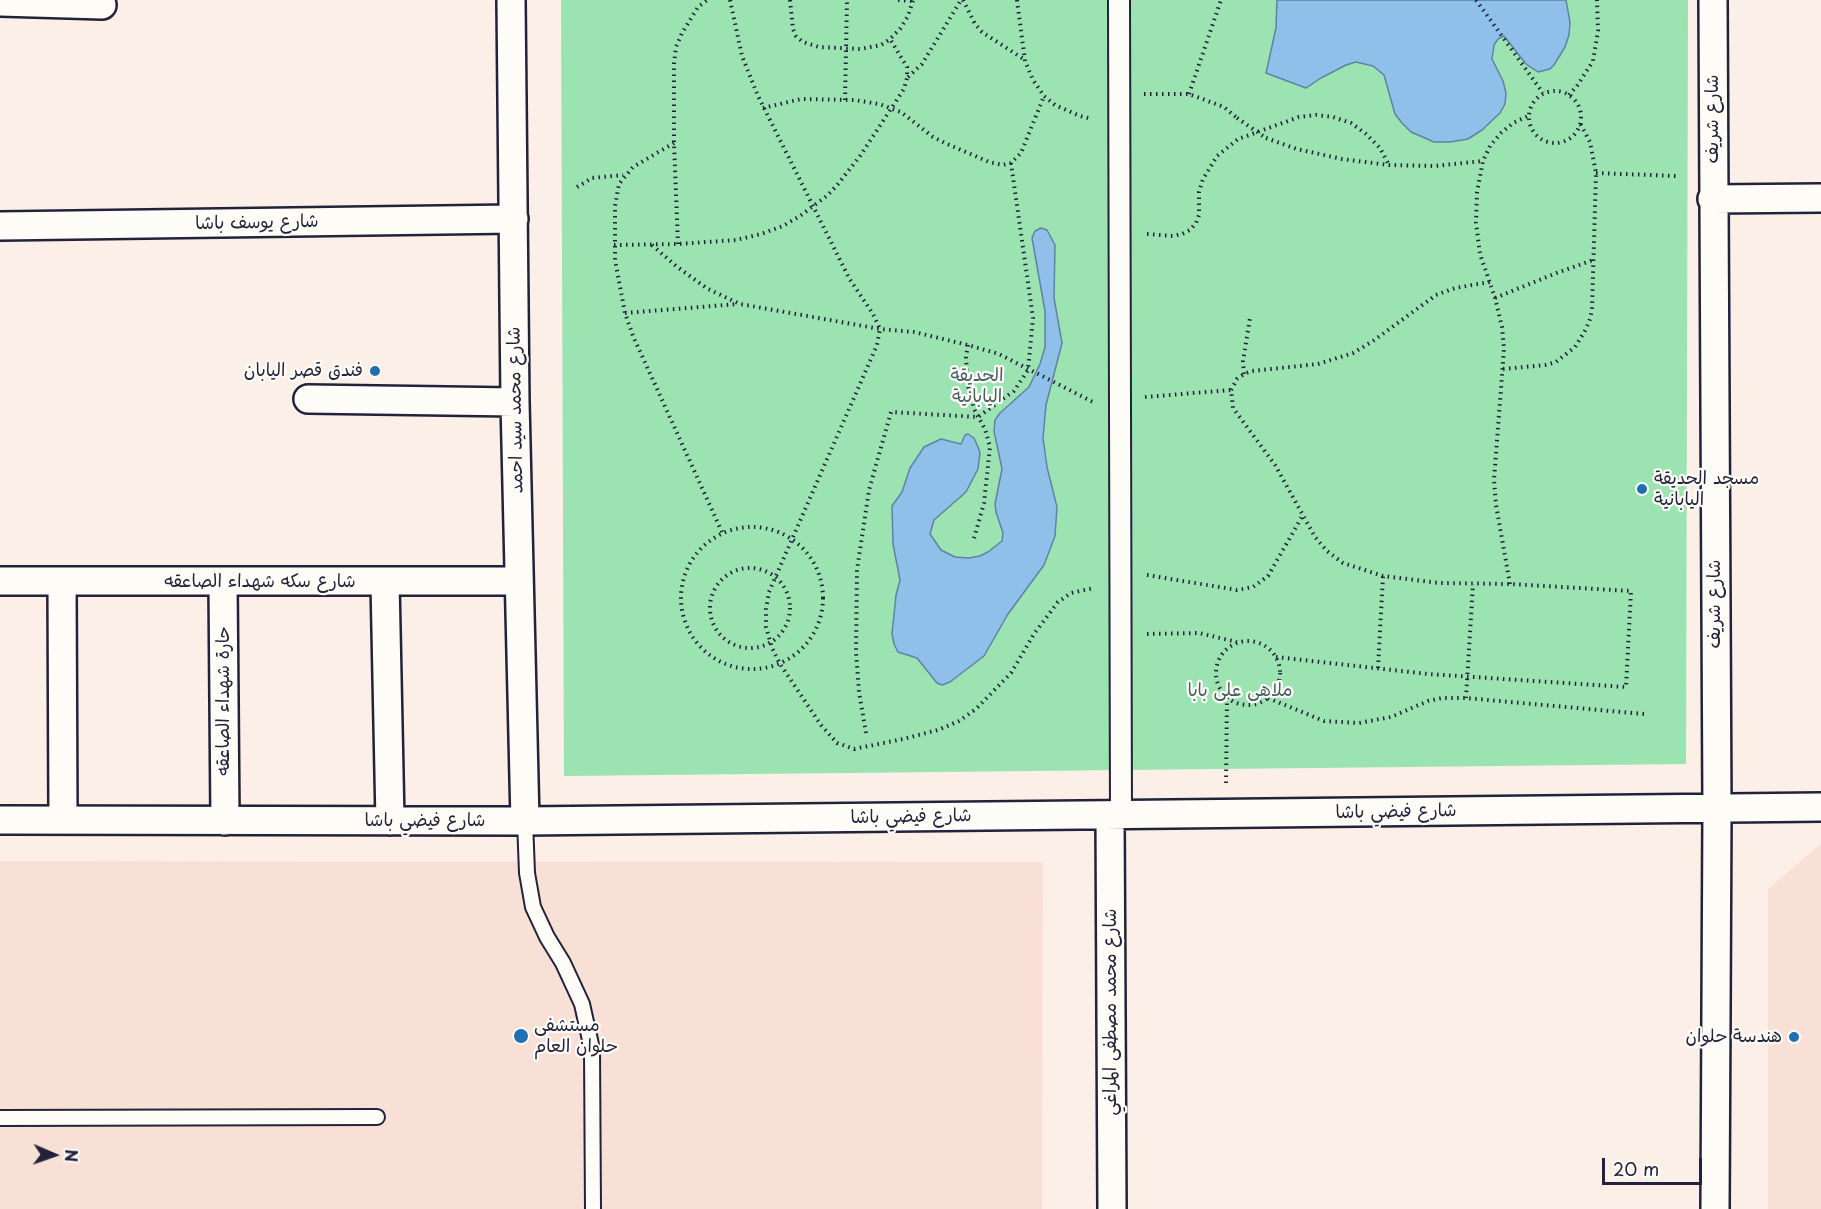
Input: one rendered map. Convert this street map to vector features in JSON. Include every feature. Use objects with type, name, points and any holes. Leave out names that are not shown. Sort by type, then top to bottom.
[{"type":"street","name":"شارع محمد سيد احمد","points":[[511,0],[515,402],[525,820]]},
{"type":"street","points":[[1116,815],[1121,634],[1119,0]]},
{"type":"street","name":"شارع شريف","points":[[1713,0],[1712,199],[1717,809],[1715,1209]]},
{"type":"street","points":[[0,2],[102,5]]},
{"type":"street","points":[[1712,199],[1821,198]]},
{"type":"street","name":"شارع يوسف باشا","points":[[0,226],[513,219]]},
{"type":"street","points":[[308,399],[515,402]]},
{"type":"street","name":"شارع سكه شهداء الصاعقه","points":[[0,581],[519,581]]},
{"type":"street","points":[[62,582],[63,820]]},
{"type":"street","name":"حارة شهداء الصاعقه","points":[[223,582],[225,821]]},
{"type":"street","points":[[385,582],[390,821]]},
{"type":"street","name":"شارع فيضي باشا","points":[[0,820],[390,821],[1821,807]]},
{"type":"street","name":"شارع محمد مصطفى المراغي","points":[[1112,1209],[1116,815]]},
{"type":"lane","points":[[525,820],[527,873],[533,907],[582,1004],[592,1049],[593,1209]]},
{"type":"lane","points":[[0,1118],[377,1117]]},
{"type":"path","points":[[678,244],[673,83],[676,47],[688,22],[698,7],[707,0]]},
{"type":"path","points":[[730,0],[742,56],[763,108],[849,278],[873,314],[880,329],[877,345],[769,592],[766,609],[766,627],[780,664],[821,725],[837,743],[854,749],[884,744],[938,730],[959,721],[976,709],[1011,673],[1034,634],[1058,602],[1071,593],[1120,577],[1228,589],[1245,589],[1261,582],[1268,576],[1304,514]]},
{"type":"path","points":[[790,0],[791,22],[796,36],[812,45],[845,49],[870,48],[890,39],[908,16],[913,0],[898,0]]},
{"type":"path","points":[[845,100],[847,0]]},
{"type":"path","points":[[907,78],[922,64],[962,0],[982,32],[1025,61]]},
{"type":"path","points":[[1017,0],[1025,61],[1033,80],[1044,96],[1055,105],[1080,116],[1119,125]]},
{"type":"path","points":[[1189,94],[1221,0]]},
{"type":"path","points":[[1476,0],[1543,93]]},
{"type":"path","points":[[1569,95],[1593,61],[1598,31],[1597,0]]},
{"type":"path","points":[[614,245],[736,240],[783,226],[814,206],[828,195],[850,170],[904,89],[907,78],[904,62],[890,39]]},
{"type":"path","points":[[1560,91],[1569,95],[1577,102],[1580,112],[1580,123],[1575,133],[1567,140],[1556,143],[1545,141],[1536,135],[1530,126],[1528,116],[1530,106],[1543,93],[1560,91]]},
{"type":"path","points":[[1119,96],[1156,93],[1189,94],[1224,107],[1266,138],[1297,149],[1342,159],[1389,165],[1436,166],[1483,162]]},
{"type":"path","points":[[763,108],[801,99],[866,101],[892,108],[945,143],[996,164],[1011,163],[1022,153],[1044,96]]},
{"type":"path","points":[[1173,236],[1190,230],[1196,223],[1199,215],[1199,192],[1203,179],[1217,156],[1238,139],[1291,120],[1316,115],[1333,117],[1351,123],[1380,148],[1389,165]]},
{"type":"path","points":[[1510,584],[1494,480],[1503,369],[1502,327],[1480,254],[1476,223],[1477,192],[1483,162],[1490,146],[1513,123],[1528,116]]},
{"type":"path","points":[[1503,369],[1556,362],[1575,347],[1590,320],[1596,173],[1590,142],[1580,123]]},
{"type":"path","points":[[674,143],[633,167],[624,175],[619,184],[616,195],[614,245],[617,273],[625,313],[645,365],[722,533]]},
{"type":"path","points":[[866,732],[859,692],[856,652],[857,570],[869,490],[891,412],[978,417],[1014,391],[1028,370],[1032,345],[1032,310],[1011,163]]},
{"type":"path","points":[[1596,173],[1677,177]]},
{"type":"path","points":[[578,187],[592,178],[624,175]]},
{"type":"path","points":[[652,244],[676,266],[708,289],[740,304]]},
{"type":"path","points":[[1495,298],[1593,260]]},
{"type":"path","points":[[1276,657],[1467,677],[1626,687],[1631,591],[1510,584],[1439,583],[1383,576],[1343,563],[1327,551],[1315,537],[1275,465],[1233,408],[1231,390],[1237,379],[1244,374],[1252,371],[1318,364],[1353,353],[1436,295],[1455,288],[1490,282]]},
{"type":"path","points":[[625,313],[740,304],[880,329],[914,332],[999,354],[1086,399]]},
{"type":"path","points":[[1244,374],[1244,354],[1251,318]]},
{"type":"path","points":[[968,345],[966,371],[968,386],[988,439],[990,457],[984,503],[973,542]]},
{"type":"path","points":[[1120,399],[1231,390]]},
{"type":"path","points":[[741,527],[761,527],[780,531],[793,539],[811,557],[820,576],[824,597],[821,618],[812,638],[798,653],[780,664],[758,670],[736,668],[716,660],[699,646],[687,627],[681,605],[682,583],[690,562],[704,545],[722,533],[741,527]]},
{"type":"path","points":[[756,568],[776,577],[787,592],[790,611],[784,630],[771,643],[749,649],[728,643],[713,627],[709,605],[717,584],[734,570],[756,568]]},
{"type":"path","points":[[1378,669],[1383,576]]},
{"type":"path","points":[[1466,698],[1473,584]]},
{"type":"path","points":[[1121,634],[1199,633],[1238,642],[1260,643],[1276,657],[1280,668],[1280,679],[1268,698],[1259,703],[1248,705],[1227,697],[1217,677],[1217,667],[1221,656],[1238,642]]},
{"type":"path","points":[[1226,769],[1227,697]]},
{"type":"path","points":[[1268,698],[1324,721],[1359,723],[1391,717],[1428,701],[1442,698],[1466,698],[1644,714]]},
{"type":"shaded area","name":"هندسة حلوان","points":[[1821,844],[1821,1209],[1768,1209],[1768,889]]},
{"type":"shaded area","name":"مستشفى حلوان العام","points":[[0,861],[1043,862],[1042,1209],[0,1209]]},
{"type":"green space","name":"الحديقة اليابانية","points":[[561,0],[1688,0],[1686,764],[564,776]]},
{"type":"water","points":[[1277,0],[1566,0],[1570,22],[1569,35],[1554,65],[1550,69],[1538,72],[1526,64],[1504,36],[1498,39],[1494,45],[1492,59],[1506,93],[1505,104],[1500,113],[1482,130],[1468,139],[1434,142],[1411,132],[1402,123],[1395,114],[1384,75],[1373,66],[1356,62],[1346,65],[1306,88],[1266,73],[1276,28]]},
{"type":"water","points":[[1041,228],[1047,230],[1055,245],[1054,298],[1062,343],[1046,405],[1043,438],[1047,467],[1057,507],[1055,536],[1044,565],[1008,614],[984,656],[950,682],[942,685],[937,683],[917,658],[898,652],[894,644],[892,634],[900,580],[893,544],[892,506],[902,492],[910,468],[924,447],[941,439],[961,444],[965,435],[968,434],[974,438],[980,453],[978,469],[966,492],[934,520],[930,534],[941,550],[955,557],[980,556],[1002,541],[1003,533],[995,504],[1002,469],[994,431],[995,420],[1029,387],[1045,347],[1045,311],[1032,238],[1035,231]]},
{"type":"place","name":"فندق قصر اليابان","points":[[375,371]]},
{"type":"place","name":"مسجد الحديقة اليابانية","points":[[1642,489]]},
{"type":"place","name":"مستشفى حلوان العام","points":[[521,1036]]},
{"type":"place","name":"هندسة حلوان","points":[[1794,1037]]},
{"type":"park label","name":"ملاهى على بابا","points":[[1240,691]]}]
